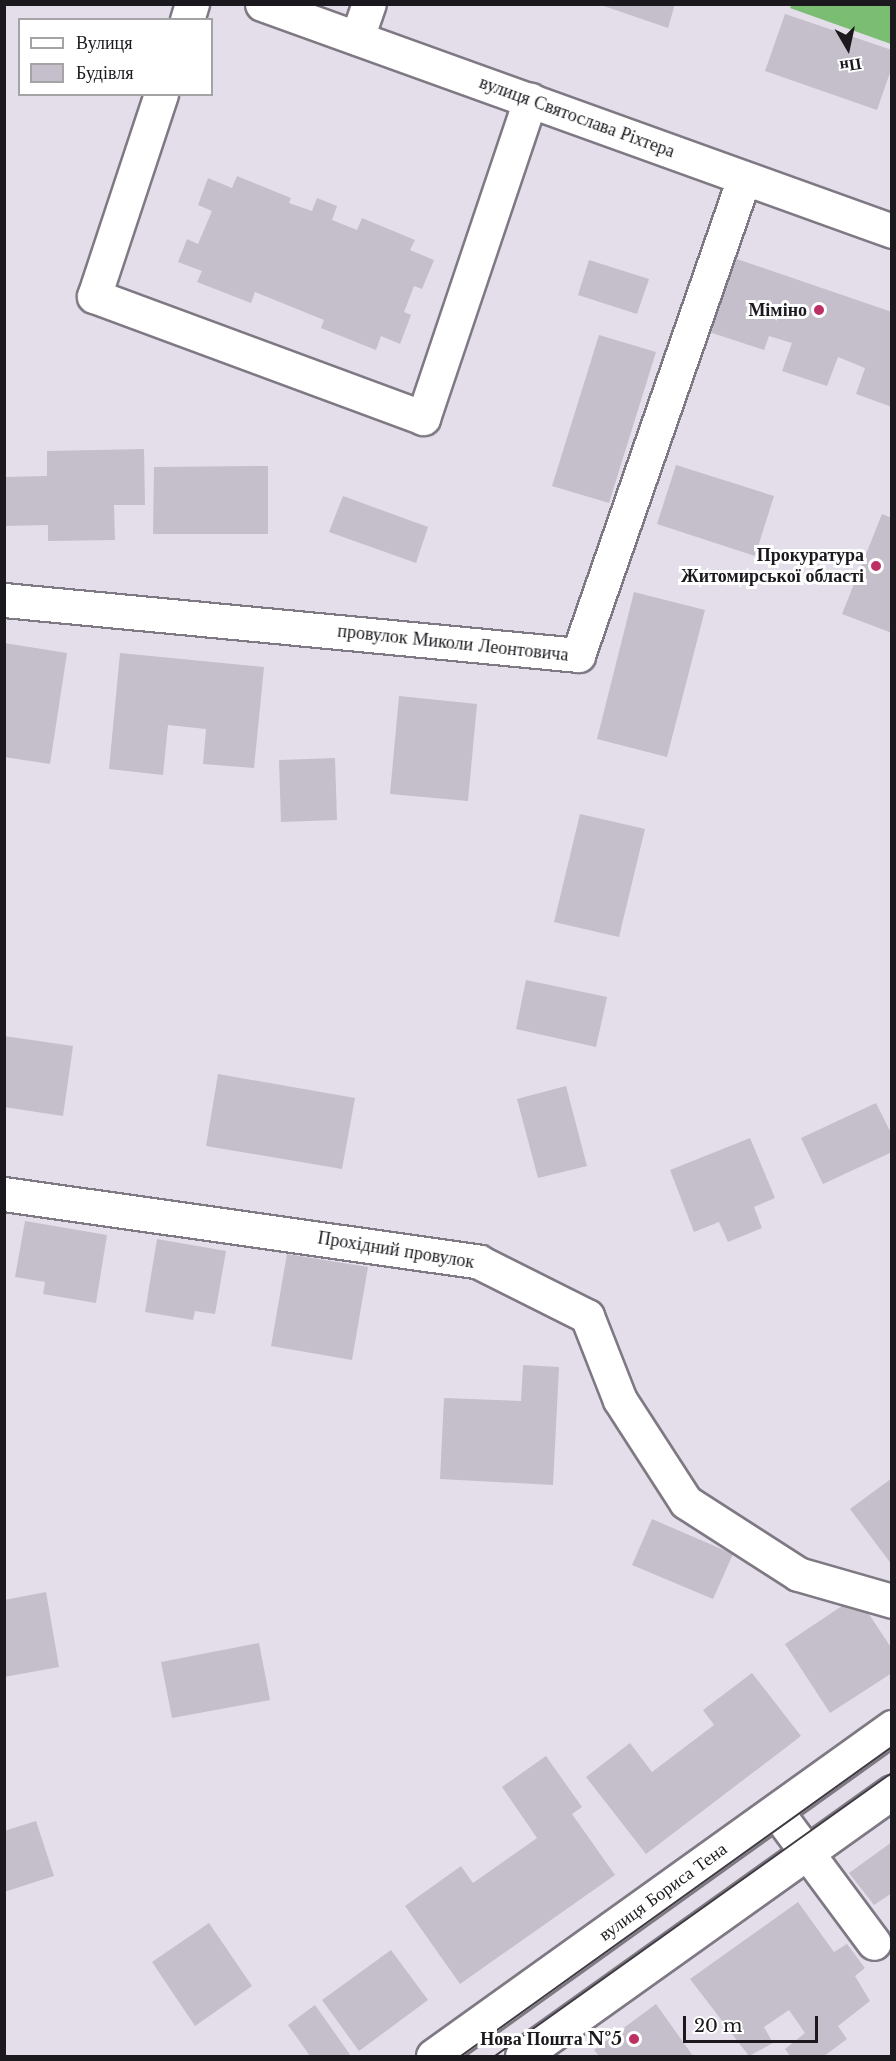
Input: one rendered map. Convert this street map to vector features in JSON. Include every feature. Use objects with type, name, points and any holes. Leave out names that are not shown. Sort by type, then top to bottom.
[{"type":"street","name":"вулиця Святослава Ріхтера","points":[[262,4],[891,231]]},
{"type":"street","points":[[357,38],[369,4]]},
{"type":"street","points":[[160,96],[94,296],[423,418],[530,100]]},
{"type":"street","name":"провулок Миколи Леонтовича","points":[[4,600],[578,655],[744,178]]},
{"type":"street","name":"Прохідний провулок","points":[[4,1194],[479,1262],[587,1316],[620,1400],[686,1502],[798,1574],[891,1601]]},
{"type":"street","name":"вулиця Бориса Тена","points":[[433,2056],[891,1727]]},
{"type":"street","points":[[522,2056],[891,1792]]},
{"type":"street","points":[[776,1811],[808,1851],[874,1943]]},
{"type":"green space","points":[[792,4],[891,5],[891,44],[790,8]]},
{"type":"building","points":[[598,4],[675,4],[668,28]]},
{"type":"building","points":[[785,14],[892,50],[892,67],[877,110],[765,71]]},
{"type":"building","points":[[237,176],[291,198],[289,203],[312,211],[317,198],[337,206],[332,220],[357,230],[362,218],[415,240],[410,250],[434,260],[422,289],[414,286],[404,312],[411,315],[400,344],[381,336],[376,350],[321,328],[324,320],[255,292],[251,303],[197,282],[202,271],[178,262],[187,239],[198,244],[212,211],[198,205],[208,178],[232,188]]},
{"type":"building","points":[[728,256],[892,312],[892,407],[856,394],[865,368],[838,357],[827,386],[782,371],[792,343],[769,336],[764,350],[703,330]]},
{"type":"building","points":[[589,260],[649,279],[637,314],[578,295]]},
{"type":"building","points":[[599,335],[656,352],[609,503],[552,486]]},
{"type":"building","points":[[144,449],[145,505],[114,505],[115,540],[48,541],[48,525],[4,526],[4,477],[47,476],[47,451]]},
{"type":"building","points":[[676,465],[774,496],[755,556],[657,524]]},
{"type":"building","points":[[268,466],[268,534],[153,534],[154,467]]},
{"type":"building","points":[[343,496],[428,527],[416,563],[329,532]]},
{"type":"building","name":"Прокуратура Житомирської області","points":[[882,514],[892,518],[892,633],[842,614]]},
{"type":"building","points":[[634,592],[705,610],[667,757],[597,739]]},
{"type":"building","points":[[4,643],[67,653],[50,764],[4,757]]},
{"type":"building","points":[[120,653],[264,667],[254,768],[203,764],[206,729],[168,725],[163,775],[109,769]]},
{"type":"building","points":[[399,696],[477,704],[468,801],[390,794]]},
{"type":"building","points":[[335,758],[337,820],[281,822],[279,760]]},
{"type":"building","points":[[580,814],[645,829],[619,937],[554,922]]},
{"type":"building","points":[[526,980],[607,997],[596,1047],[516,1029]]},
{"type":"building","points":[[4,1036],[73,1046],[63,1116],[4,1107]]},
{"type":"building","points":[[218,1074],[355,1098],[342,1169],[206,1146]]},
{"type":"building","points":[[566,1086],[587,1166],[538,1178],[517,1099]]},
{"type":"building","points":[[876,1103],[892,1135],[892,1152],[823,1184],[801,1138]]},
{"type":"building","points":[[750,1138],[775,1198],[754,1207],[762,1228],[728,1242],[719,1222],[694,1232],[670,1170]]},
{"type":"building","points":[[25,1221],[107,1235],[96,1303],[43,1294],[45,1282],[15,1277]]},
{"type":"building","points":[[157,1239],[226,1251],[215,1314],[195,1311],[193,1320],[145,1312]]},
{"type":"building","points":[[287,1254],[368,1267],[352,1360],[271,1346]]},
{"type":"building","points":[[523,1365],[559,1367],[553,1485],[440,1479],[444,1398],[521,1401]]},
{"type":"building","points":[[892,1478],[892,1565],[850,1509]]},
{"type":"building","points":[[652,1519],[733,1554],[713,1599],[632,1565]]},
{"type":"building","points":[[46,1592],[59,1667],[4,1677],[4,1600]]},
{"type":"building","points":[[857,1596],[892,1649],[892,1673],[830,1713],[785,1644]]},
{"type":"building","points":[[259,1643],[270,1700],[172,1718],[161,1662]]},
{"type":"building","points":[[752,1673],[801,1736],[646,1854],[586,1777],[630,1743],[652,1772],[714,1725],[703,1710]]},
{"type":"building","points":[[546,1756],[582,1807],[572,1814],[615,1875],[460,1984],[405,1906],[461,1866],[473,1883],[537,1838],[502,1787]]},
{"type":"building","points":[[36,1821],[54,1876],[4,1892],[4,1831]]},
{"type":"building","points":[[892,1842],[892,1893],[874,1905],[849,1873]]},
{"type":"building","points":[[798,1902],[834,1952],[847,1944],[865,1968],[855,1976],[870,2001],[838,2026],[847,2039],[824,2056],[790,2056],[785,2049],[805,2033],[789,2010],[764,2027],[773,2043],[749,2056],[690,1979]]},
{"type":"building","points":[[209,1923],[252,1986],[195,2026],[152,1962]]},
{"type":"building","points":[[391,1950],[428,2000],[359,2051],[322,2000]]},
{"type":"building","points":[[656,2004],[693,2056],[599,2056],[594,2050]]},
{"type":"building","points":[[315,2005],[351,2056],[310,2056],[288,2025]]},
{"type":"tram line","points":[[461,2056],[892,1747]]},
{"type":"tram line","points":[[495,2056],[892,1773]]},
{"type":"place","name":"Міміно","points":[[819,310]]},
{"type":"place","name":"Прокуратура Житомирської області","points":[[876,566]]},
{"type":"place","name":"Нова Пошта №5","points":[[634,2039]]}]
